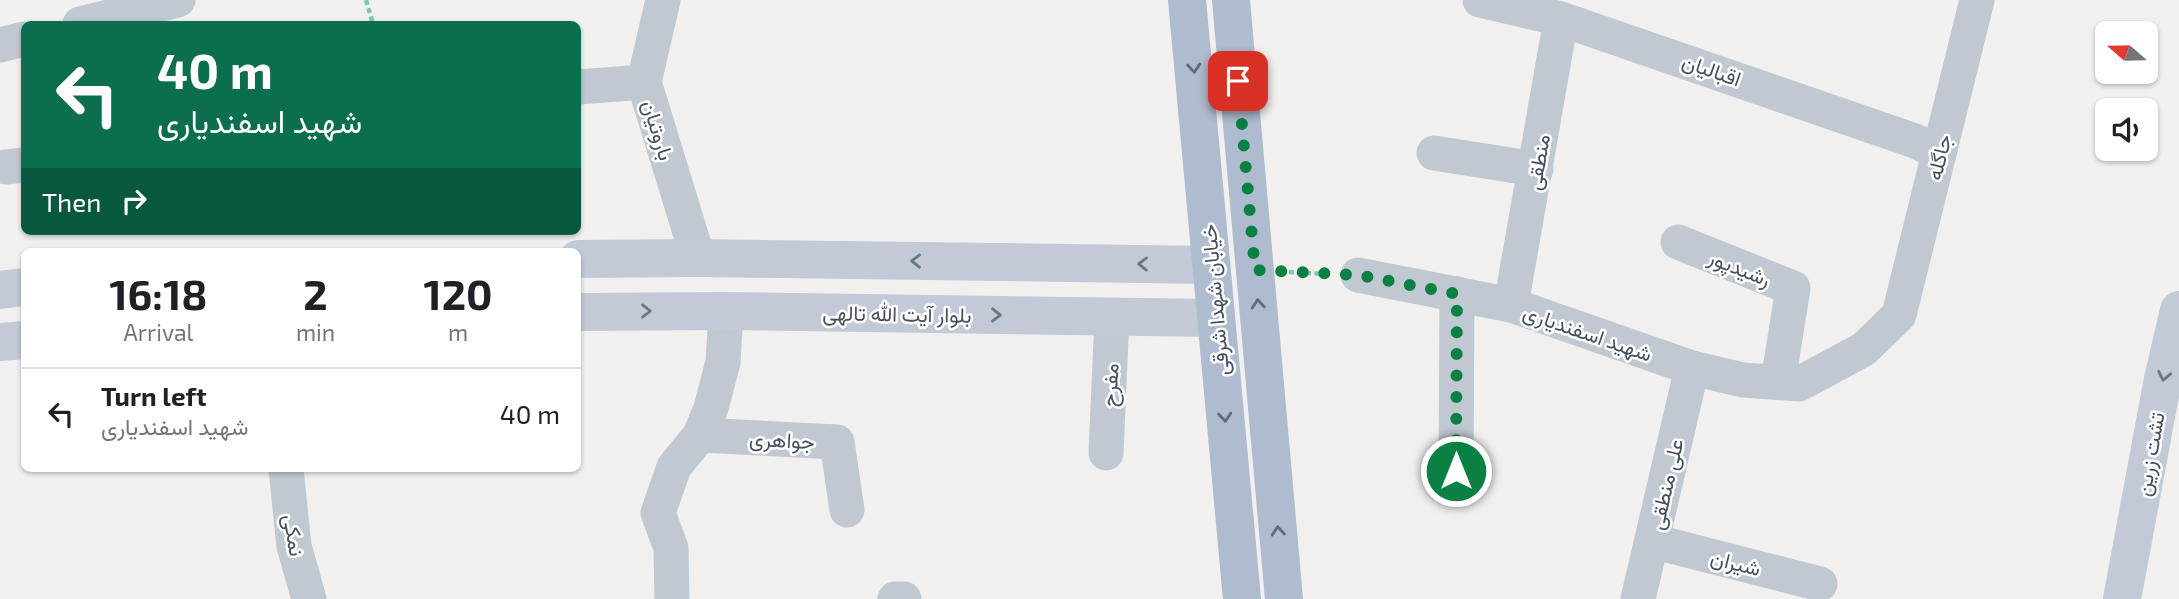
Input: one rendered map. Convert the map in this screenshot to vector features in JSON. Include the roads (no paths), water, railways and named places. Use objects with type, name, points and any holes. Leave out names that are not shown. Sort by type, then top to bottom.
[{"type":"main road","name":"خیابان شهدا شرقی","points":[[1187,0],[1242,599]]},
{"type":"main road","name":"خیابان شهدا شرقی","points":[[1231,0],[1284,599]]},
{"type":"main road","points":[[698,258],[726,311]]},
{"type":"main road","points":[[581,259],[1211,265]]},
{"type":"main road","points":[[0,290],[21,287]]},
{"type":"main road","name":"تشت زرین","points":[[2122,599],[2163,379],[2179,310]]},
{"type":"main road","name":"بلوار آیت الله تالهی","points":[[581,312],[726,311],[1216,318]]},
{"type":"main road","points":[[0,342],[21,340]]},
{"type":"street","points":[[92,21],[178,0]]},
{"type":"street","name":"باروتیان","points":[[663,0],[644,82],[698,258]]},
{"type":"street","name":"اقبالیان","points":[[1480,0],[1561,19],[1679,58],[1915,141],[1939,152]]},
{"type":"street","name":"جاگله","points":[[1899,315],[1977,0]]},
{"type":"street","name":"منطقی","points":[[1511,305],[1561,19]]},
{"type":"street","points":[[0,45],[21,39]]},
{"type":"street","points":[[581,88],[644,82]]},
{"type":"street","points":[[1434,153],[1536,169]]},
{"type":"street","name":"رشیدپور","points":[[1678,242],[1793,288],[1778,382]]},
{"type":"street","name":"شهید اسفندیاری","points":[[1358,275],[1511,305],[1692,368],[1743,380],[1799,384],[1864,349],[1899,315]]},
{"type":"street","points":[[1456,471],[1457,294]]},
{"type":"street","points":[[672,599],[671,548],[658,513],[674,467],[700,435],[711,408],[723,362],[726,311]]},
{"type":"street","name":"مفرح","points":[[1106,453],[1112,317]]},
{"type":"street","name":"علی منطقی","points":[[1638,599],[1692,368]]},
{"type":"street","name":"جواهری","points":[[700,435],[837,442],[847,510]]},
{"type":"street","name":"نمکی","points":[[286,472],[294,546],[309,599]]},
{"type":"street","name":"شیران","points":[[1651,541],[1820,584]]},
{"type":"street","points":[[895,599],[904,599]]}]
